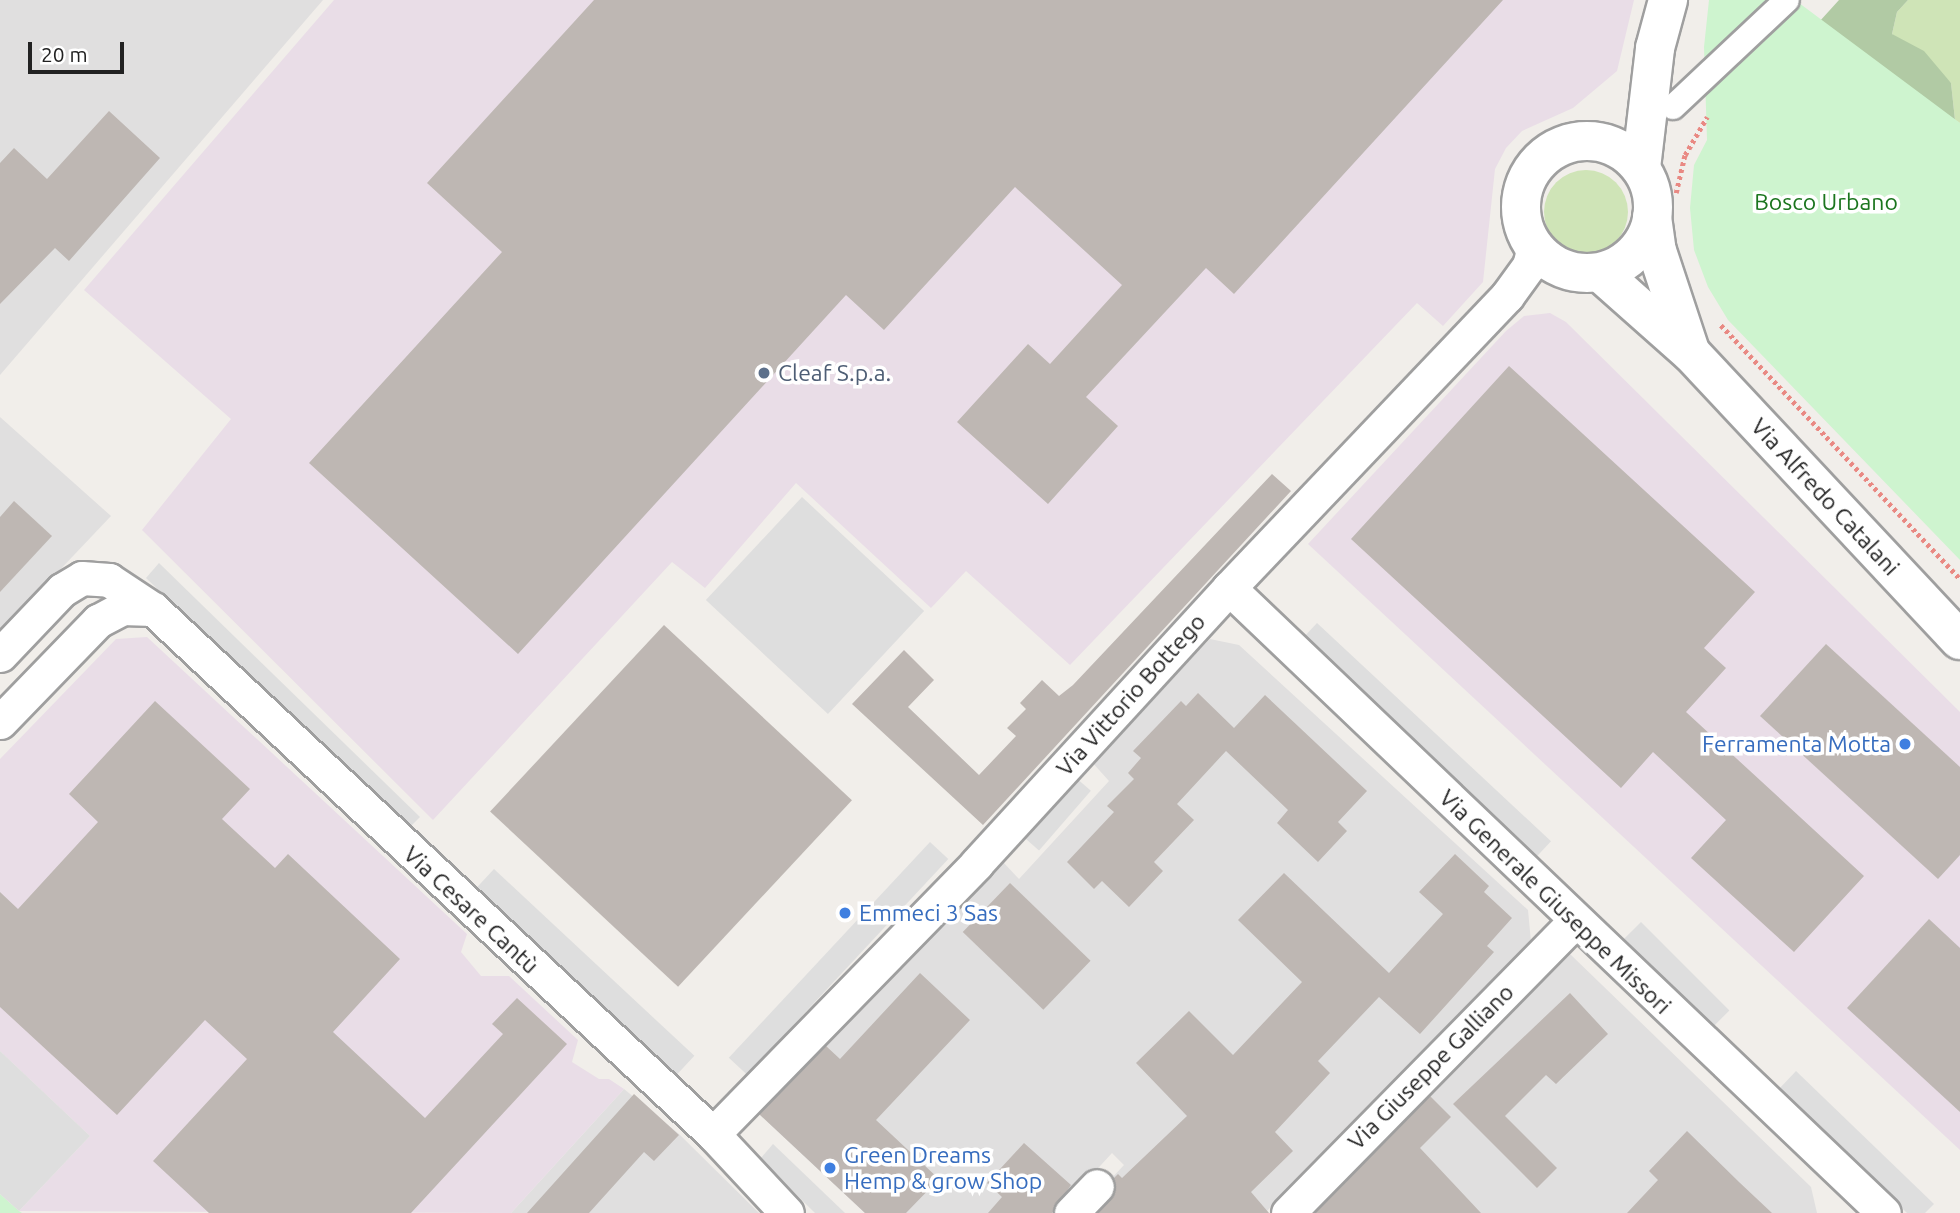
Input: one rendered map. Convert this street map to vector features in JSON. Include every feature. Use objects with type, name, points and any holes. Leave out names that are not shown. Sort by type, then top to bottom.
[{"type":"street","points":[[1655,48],[1623,111],[1591,139],[1557,147],[1528,176],[1522,217],[1534,246],[1567,271],[1603,275],[1637,251],[1664,212],[1653,203],[1641,168],[1655,48],[1668,0]]},
{"type":"street","points":[[1673,107],[1787,0]]},
{"type":"street","points":[[1591,139],[1622,150],[1641,168]]},
{"type":"street","name":"Via Alfredo Catalani","points":[[1664,212],[1657,251],[1691,353]]},
{"type":"street","name":"Via Vittorio Bottego","points":[[713,1134],[977,863],[1229,589],[1507,296],[1530,266],[1534,246]]},
{"type":"street","name":"Via Alfredo Catalani","points":[[1603,275],[1691,353],[1960,640]]},
{"type":"street","name":"Via Cesare Cantù","points":[[0,655],[62,590],[82,579],[109,580],[153,609],[713,1134],[787,1213]]},
{"type":"street","name":"Via Generale Giuseppe Missori","points":[[1229,589],[1575,921],[1865,1207]]},
{"type":"street","points":[[0,722],[99,621],[122,608],[153,609]]},
{"type":"street","name":"Via Giuseppe Galliano","points":[[1288,1213],[1575,921]]},
{"type":"street","points":[[1071,1213],[1097,1186]]},
{"type":"path","points":[[1664,212],[1685,155],[1714,107]]},
{"type":"path","points":[[1712,314],[1960,579]]},
{"type":"shaded area","points":[[0,0],[323,0],[0,375]]},
{"type":"shaded area","name":"Cleaf S.p.a.","points":[[334,0],[1634,0],[1617,71],[1573,108],[1522,131],[1506,148],[1495,169],[1483,282],[1443,326],[1417,303],[1070,665],[966,571],[931,608],[796,483],[705,588],[672,562],[433,820],[142,530],[231,419],[84,290]]},
{"type":"shaded area","points":[[1550,313],[1566,322],[1960,712],[1960,1150],[1308,544],[1506,331],[1524,316]]},
{"type":"shaded area","points":[[0,417],[111,516],[0,633]]},
{"type":"shaded area","points":[[802,497],[924,611],[828,714],[706,600]]},
{"type":"shaded area","points":[[159,563],[420,817],[408,829],[146,578]]},
{"type":"shaded area","points":[[1317,623],[1551,841],[1535,858],[1301,640]]},
{"type":"shaded area","points":[[147,637],[467,934],[461,952],[481,976],[509,976],[578,1040],[572,1062],[599,1079],[609,1079],[624,1089],[511,1213],[19,1211],[90,1136],[0,1051],[0,759],[116,639]]},
{"type":"shaded area","points":[[1210,639],[1239,645],[1528,910],[1531,942],[1265,1213],[1079,1213],[1124,1165],[1112,1153],[1057,1213],[865,1213],[759,1114],[1003,862],[1019,879],[1109,781],[1091,761]]},
{"type":"shaded area","points":[[1075,777],[1091,791],[1039,850],[1023,837]]},
{"type":"shaded area","points":[[930,842],[948,859],[747,1075],[729,1058]]},
{"type":"shaded area","points":[[494,869],[694,1056],[674,1078],[474,891]]},
{"type":"shaded area","points":[[1641,922],[1729,1010],[1710,1030],[1621,942]]},
{"type":"shaded area","points":[[1570,954],[1811,1187],[1817,1213],[1307,1213]]},
{"type":"shaded area","points":[[0,1051],[90,1136],[19,1211],[0,1194]]},
{"type":"shaded area","points":[[1796,1071],[1934,1204],[1925,1213],[1907,1213],[1779,1089]]},
{"type":"shaded area","points":[[624,1089],[679,1134],[759,1213],[511,1213]]},
{"type":"shaded area","points":[[773,1144],[845,1213],[815,1213],[760,1159]]},
{"type":"green space","name":"Bosco Urbano","points":[[1709,0],[1795,0],[1960,123],[1960,560],[1728,320],[1708,287],[1694,250],[1690,208],[1694,165],[1707,140],[1704,47]]},
{"type":"green space","points":[[1839,0],[1908,0],[1897,12],[1892,34],[1924,51],[1951,83],[1955,120],[1819,22]]},
{"type":"green space","points":[[1908,0],[1960,0],[1960,123],[1955,120],[1951,83],[1892,34],[1897,12]]},
{"type":"green space","points":[[1586,170],[1602,173],[1616,182],[1625,196],[1628,212],[1625,228],[1616,242],[1602,251],[1586,254],[1570,251],[1556,242],[1547,228],[1544,212],[1547,196],[1556,182],[1570,173]]},
{"type":"green space","points":[[0,1194],[19,1211],[22,1213],[0,1213]]},
{"type":"building","points":[[594,0],[1503,0],[1234,294],[1206,268],[1086,397],[1118,426],[1048,504],[957,422],[1028,344],[1050,364],[1122,285],[1015,187],[884,330],[846,295],[518,654],[309,463],[502,252],[427,183]]},
{"type":"building","points":[[109,111],[160,158],[69,261],[55,248],[0,304],[0,163],[14,148],[47,179]]},
{"type":"building","points":[[1509,366],[1755,592],[1704,648],[1726,668],[1686,712],[1864,876],[1794,952],[1691,858],[1726,820],[1653,752],[1621,788],[1351,539]]},
{"type":"building","points":[[1272,474],[1291,491],[983,825],[852,704],[904,650],[934,680],[908,707],[979,775],[1016,736],[1007,728],[1026,709],[1020,703],[1042,680],[1059,696],[1073,685]]},
{"type":"building","points":[[14,501],[52,536],[0,592],[0,517]]},
{"type":"building","points":[[664,625],[852,800],[678,987],[490,811]]},
{"type":"building","points":[[1826,644],[1960,767],[1960,855],[1938,879],[1760,716]]},
{"type":"building","points":[[1198,693],[1234,728],[1265,695],[1367,791],[1338,822],[1347,831],[1318,862],[1277,823],[1288,810],[1226,751],[1177,804],[1194,820],[1154,862],[1163,871],[1129,907],[1102,881],[1094,889],[1067,862],[1114,812],[1107,806],[1134,779],[1128,773],[1141,758],[1133,751],[1181,701],[1186,706]]},
{"type":"building","points":[[155,701],[250,789],[222,819],[275,868],[288,854],[400,959],[333,1032],[425,1118],[503,1034],[492,1024],[517,998],[567,1044],[411,1213],[209,1213],[153,1161],[247,1059],[205,1020],[117,1115],[0,1007],[0,892],[18,909],[98,822],[69,794]]},
{"type":"building","points":[[1455,854],[1489,886],[1484,892],[1512,918],[1487,946],[1494,952],[1420,1034],[1379,997],[1318,1061],[1330,1073],[1275,1132],[1293,1151],[1251,1192],[1269,1213],[1098,1213],[1115,1191],[1114,1178],[1118,1174],[1122,1178],[1187,1116],[1136,1063],[1189,1011],[1233,1055],[1302,982],[1238,920],[1284,873],[1389,973],[1443,914],[1419,892]]},
{"type":"building","points":[[1010,883],[1091,961],[1043,1010],[963,932]]},
{"type":"building","points":[[1929,919],[1960,948],[1960,1112],[1847,1008]]},
{"type":"building","points":[[920,973],[970,1020],[876,1120],[939,1179],[906,1213],[865,1213],[759,1114],[826,1046],[840,1059]]},
{"type":"building","points":[[1570,993],[1608,1034],[1556,1084],[1546,1075],[1505,1116],[1557,1168],[1537,1188],[1453,1104]]},
{"type":"building","points":[[634,1094],[679,1135],[654,1161],[644,1152],[589,1213],[527,1213]]},
{"type":"building","points":[[1430,1096],[1451,1117],[1420,1148],[1481,1213],[1315,1213]]},
{"type":"building","points":[[1687,1131],[1772,1213],[1627,1213],[1658,1180],[1649,1171]]},
{"type":"building","points":[[1024,1143],[1071,1185],[1052,1213],[988,1213],[1002,1197],[987,1183]]},
{"type":"place","name":"Cleaf S.p.a.","points":[[764,373]]},
{"type":"place","name":"Ferramenta Motta","points":[[1905,744]]},
{"type":"place","name":"Emmeci 3 Sas","points":[[845,913]]},
{"type":"place","name":"Green Dreams Hemp & grow Shop","points":[[830,1168]]}]
